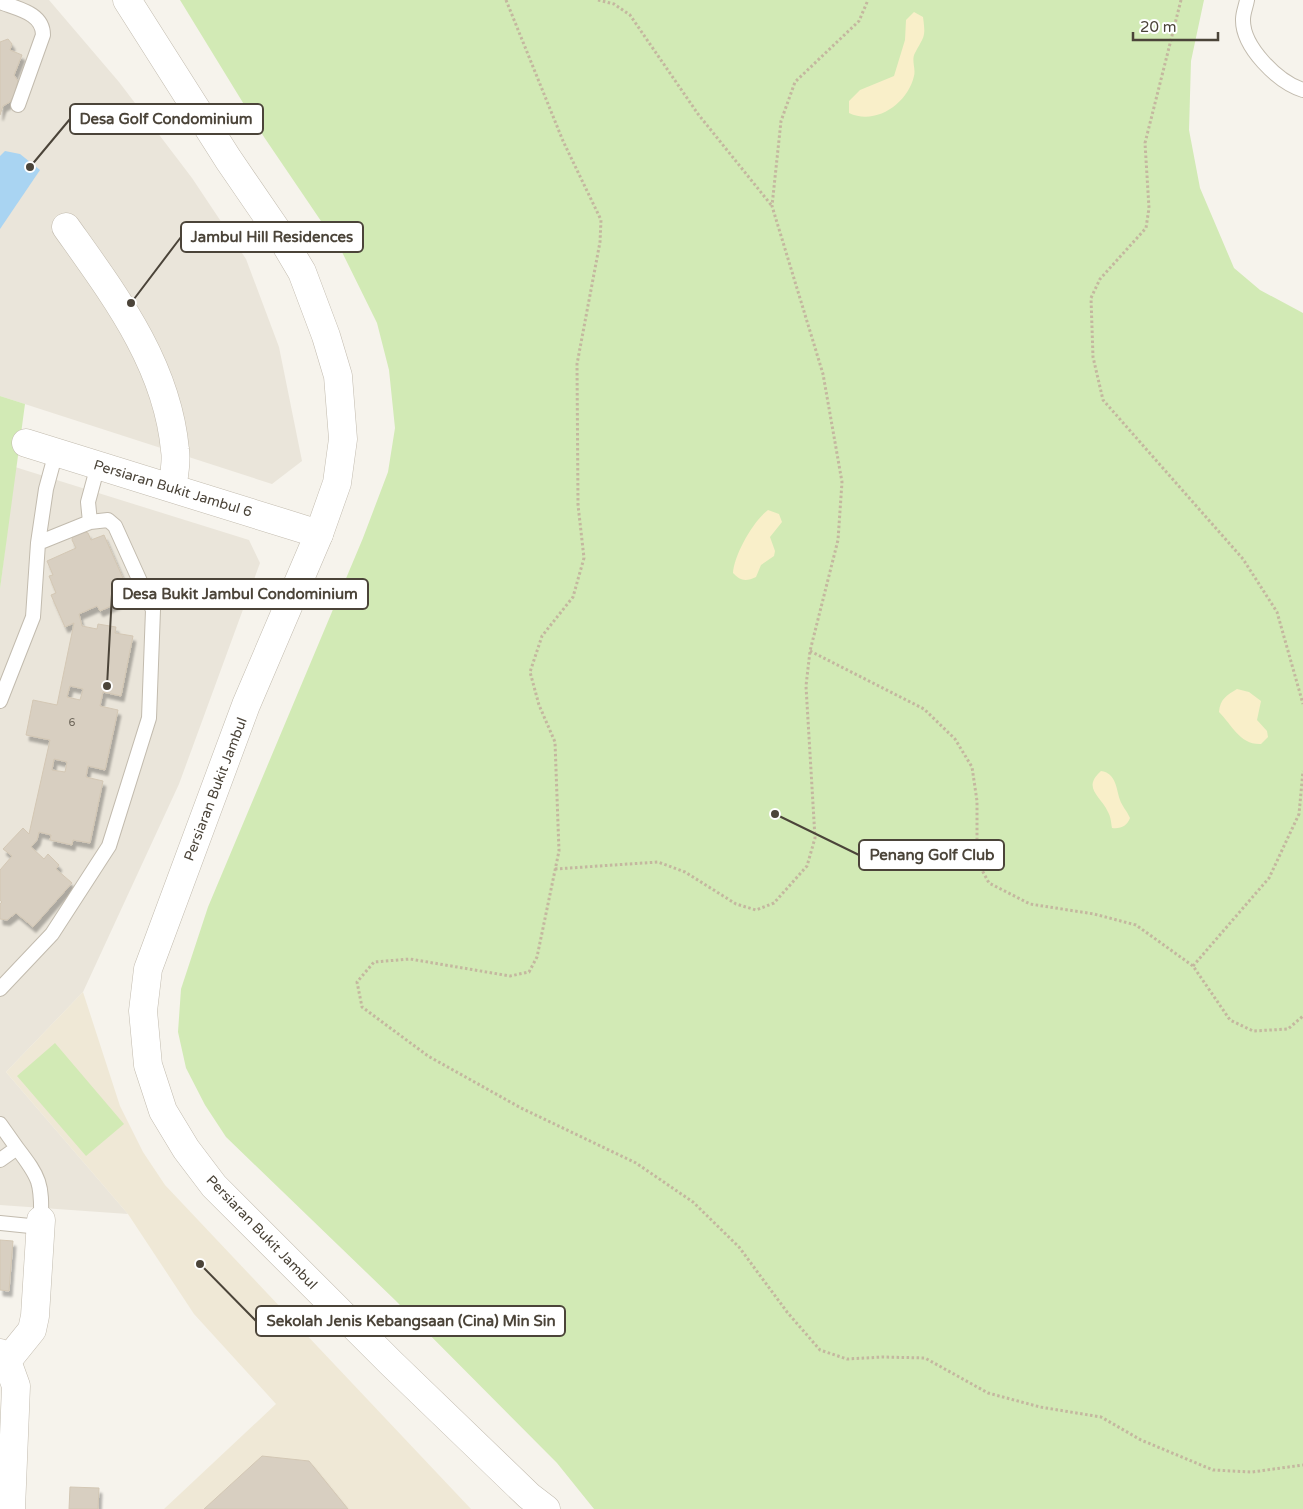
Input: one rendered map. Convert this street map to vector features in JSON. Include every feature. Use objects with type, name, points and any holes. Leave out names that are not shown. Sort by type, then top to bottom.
[{"type":"street","name":"Persiaran Bukit Jambul","points":[[127,0],[228,160],[280,235],[302,272],[326,336],[338,376],[342,439],[337,483],[319,534],[246,706],[148,968],[143,1011],[148,1065],[163,1111],[186,1149],[214,1186],[384,1357],[536,1505]]},
{"type":"street","points":[[66,227],[137,331],[158,375],[169,408],[176,452],[172,488]]},
{"type":"street","name":"Persiaran Bukit Jambul 6","points":[[26,443],[319,534]]},
{"type":"street","points":[[11,1509],[6,1480],[17,1399],[13,1374],[4,1357],[32,1330],[35,1316],[40,1224]]},
{"type":"lane","points":[[1247,0],[1243,20],[1250,43],[1263,62],[1281,78],[1303,90]]},
{"type":"lane","points":[[0,2],[32,15],[39,20],[43,27],[43,35],[18,105]]},
{"type":"lane","points":[[0,701],[33,617],[38,543],[46,489],[56,452]]},
{"type":"lane","points":[[90,522],[88,502],[98,465]]},
{"type":"lane","points":[[0,988],[52,934],[109,846],[149,718],[153,610],[115,526],[108,520],[90,522],[38,543]]},
{"type":"lane","points":[[0,1124],[39,1180],[40,1224],[0,1223]]},
{"type":"lane","points":[[0,1160],[18,1148]]},
{"type":"path","points":[[506,0],[563,140],[601,220],[600,242],[577,364],[578,505],[584,558],[573,597],[542,636],[530,672],[539,705],[555,742],[559,851],[536,957],[529,972],[510,976],[410,959],[374,962],[357,982],[362,1007],[428,1056],[521,1108],[636,1163],[693,1202],[739,1248],[787,1312],[820,1350],[847,1359],[883,1357],[925,1358],[988,1393],[1040,1407],[1101,1417],[1141,1440],[1213,1470],[1252,1472],[1303,1466]]},
{"type":"path","points":[[555,869],[658,862],[686,872],[736,904],[756,910],[774,903],[807,866],[815,838],[806,686],[810,652],[838,540],[842,482],[823,374],[772,206],[698,114],[630,15],[614,4],[598,0]]},
{"type":"path","points":[[772,206],[781,121],[795,82],[859,22],[868,0]]},
{"type":"path","points":[[1181,0],[1145,143],[1149,208],[1146,228],[1100,279],[1091,298],[1093,357],[1103,400],[1242,559],[1277,612],[1303,704]]},
{"type":"path","points":[[810,652],[924,708],[955,739],[972,767],[977,801],[977,861],[989,883],[1030,904],[1094,914],[1136,925],[1193,966],[1230,1020],[1253,1031],[1288,1029],[1303,1016]]},
{"type":"path","points":[[1193,966],[1269,878],[1299,814],[1303,771]]},
{"type":"shaded area","points":[[0,0],[49,0],[119,82],[192,178],[246,259],[279,347],[302,461],[272,484],[0,396]]},
{"type":"shaded area","points":[[15,467],[249,540],[260,563],[179,784],[83,992],[6,1072],[128,1214],[0,1205],[0,589]]},
{"type":"shaded area","points":[[83,992],[120,1106],[143,1152],[165,1185],[471,1509],[164,1509],[276,1404],[194,1314],[128,1214],[6,1072]]},
{"type":"green space","points":[[180,0],[1204,0],[1191,61],[1189,130],[1200,188],[1234,268],[1260,290],[1303,313],[1303,1509],[594,1509],[557,1463],[395,1300],[226,1137],[205,1105],[186,1068],[178,1032],[181,989],[208,907],[363,538],[388,472],[395,428],[389,370],[377,323],[342,252],[264,137]]},
{"type":"green space","points":[[0,396],[25,404],[0,589]]},
{"type":"green space","points":[[55,1043],[124,1124],[86,1156],[17,1076]]},
{"type":"sand","points":[[914,12],[923,17],[924,33],[914,56],[914,76],[911,86],[898,103],[880,114],[859,116],[849,113],[849,101],[860,90],[894,76],[905,40],[906,20]]},
{"type":"sand","points":[[768,510],[779,514],[782,522],[770,537],[775,551],[774,556],[761,565],[756,577],[749,580],[738,578],[733,573],[737,557],[756,522]]},
{"type":"sand","points":[[1237,689],[1249,692],[1261,701],[1257,720],[1267,731],[1268,737],[1261,744],[1242,738],[1219,712],[1222,701],[1227,695]]},
{"type":"sand","points":[[1101,771],[1106,772],[1113,778],[1121,802],[1130,818],[1125,825],[1118,828],[1112,828],[1109,814],[1094,791],[1093,782]]},
{"type":"water","points":[[5,151],[20,154],[40,170],[0,229],[0,156]]},
{"type":"building","points":[[8,39],[12,44],[10,50],[22,55],[14,75],[18,81],[14,95],[10,102],[3,106],[0,115],[0,42]]},
{"type":"building","points":[[80,530],[88,533],[91,540],[104,535],[129,592],[115,597],[118,603],[100,611],[97,606],[79,614],[82,626],[97,629],[98,624],[116,627],[115,633],[133,636],[121,696],[103,692],[100,706],[118,710],[105,770],[88,766],[86,777],[103,781],[90,843],[73,840],[72,845],[50,840],[51,835],[39,832],[37,840],[31,847],[44,859],[48,854],[59,865],[56,869],[72,883],[33,927],[16,913],[7,920],[0,919],[0,904],[2,902],[0,900],[0,870],[12,856],[3,849],[23,828],[29,834],[50,740],[26,735],[33,700],[57,705],[74,623],[65,627],[51,595],[56,593],[49,576],[53,575],[47,561],[76,548],[72,540],[73,534]],"holes":[[[70,686],[83,689],[80,700],[67,697]],[[54,759],[67,762],[65,772],[52,770]]]},
{"type":"building","points":[[0,1240],[13,1241],[9,1291],[0,1290]]},
{"type":"building","points":[[262,1456],[309,1461],[348,1509],[204,1509]]},
{"type":"building","points":[[70,1487],[99,1488],[98,1509],[69,1509]]},
{"type":"place","name":"Desa Golf Condominium","points":[[30,167]]},
{"type":"place","name":"Jambul Hill Residences","points":[[131,303]]},
{"type":"place","name":"Desa Bukit Jambul Condominium","points":[[107,686]]},
{"type":"place","name":"Penang Golf Club","points":[[775,814]]},
{"type":"place","name":"Sekolah Jenis Kebangsaan (Cina) Min Sin","points":[[200,1264]]}]
